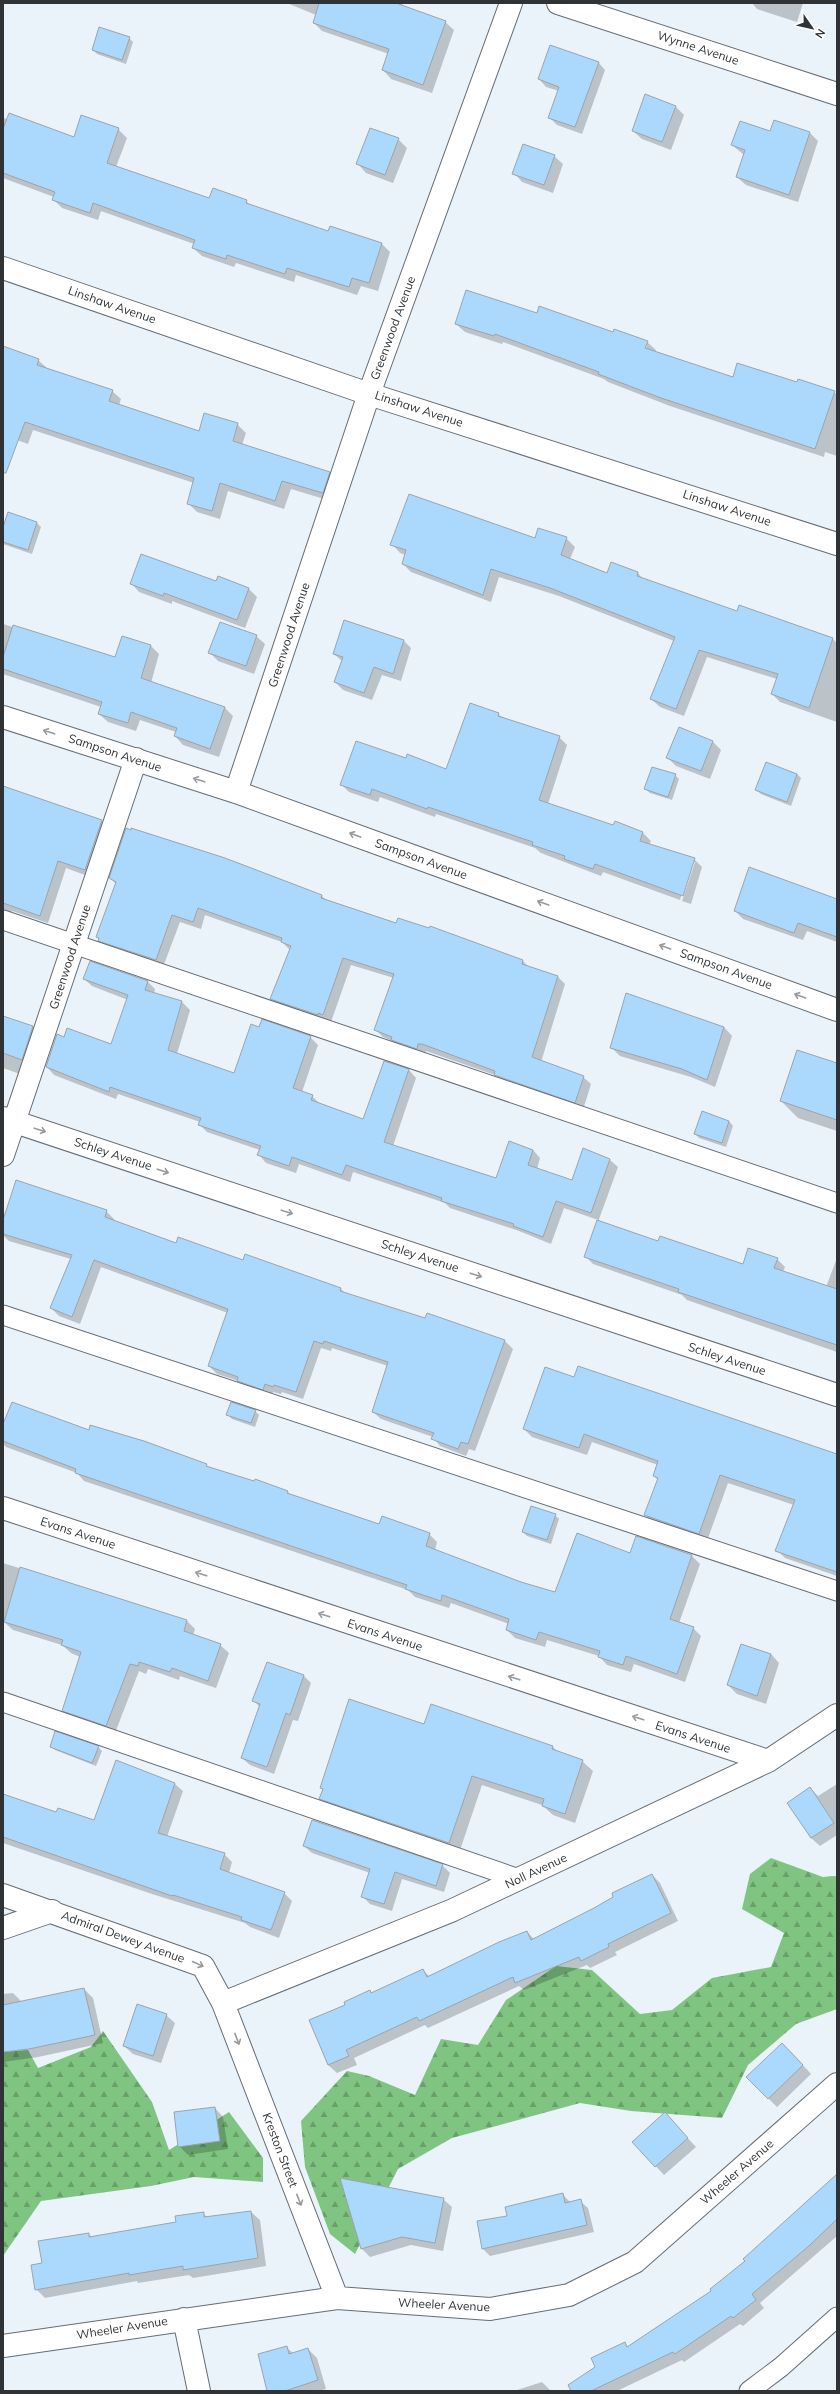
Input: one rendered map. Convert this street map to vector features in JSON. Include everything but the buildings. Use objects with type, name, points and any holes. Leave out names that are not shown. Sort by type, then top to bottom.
[{"type":"street","name":"Greenwood Avenue","points":[[236,792],[369,394],[511,3]]},
{"type":"street","name":"Wynne Avenue","points":[[558,3],[837,94]]},
{"type":"street","name":"Linshaw Avenue","points":[[3,268],[369,394],[837,544]]},
{"type":"street","name":"Sampson Avenue","points":[[3,717],[236,792],[837,1010]]},
{"type":"street","name":"Greenwood Avenue","points":[[3,1155],[9,1120],[74,944],[136,759]]},
{"type":"street","name":"Schley Avenue","points":[[9,1120],[837,1395]]},
{"type":"street","name":"Evans Avenue","points":[[3,1508],[768,1761]]},
{"type":"street","name":"Noll Avenue","points":[[223,2003],[453,1910],[768,1761],[837,1716]]},
{"type":"street","name":"Admiral Dewey Avenue","points":[[3,1895],[52,1911],[203,1966],[223,2003]]},
{"type":"street","points":[[3,1928],[52,1911]]},
{"type":"street","name":"Kreston Street","points":[[223,2003],[337,2298]]},
{"type":"street","name":"Wheeler Avenue","points":[[3,2346],[337,2298],[490,2309],[569,2295],[635,2262],[837,2084]]},
{"type":"street","points":[[184,2319],[199,2391]]},
{"type":"lane","points":[[3,920],[837,1203]]},
{"type":"lane","points":[[3,1315],[837,1591]]},
{"type":"lane","points":[[3,1702],[519,1879]]},
{"type":"lane","points":[[749,2391],[781,2367],[837,2317]]},
{"type":"green space","points":[[771,1858],[823,1877],[837,1876],[837,2009],[796,2024],[748,2065],[722,2118],[631,2111],[580,2103],[452,2138],[398,2169],[355,2254],[330,2234],[305,2167],[301,2121],[347,2071],[369,2076],[415,2095],[441,2039],[478,2045],[506,2000],[556,1966],[592,1970],[640,2014],[672,2010],[712,1978],[771,1967],[784,1933],[742,1909],[750,1874]]},
{"type":"green space","points":[[103,2031],[152,2102],[169,2150],[229,2112],[263,2158],[263,2182],[194,2177],[151,2186],[41,2201],[3,2256],[3,2052],[28,2050],[38,2068],[91,2047]]}]
